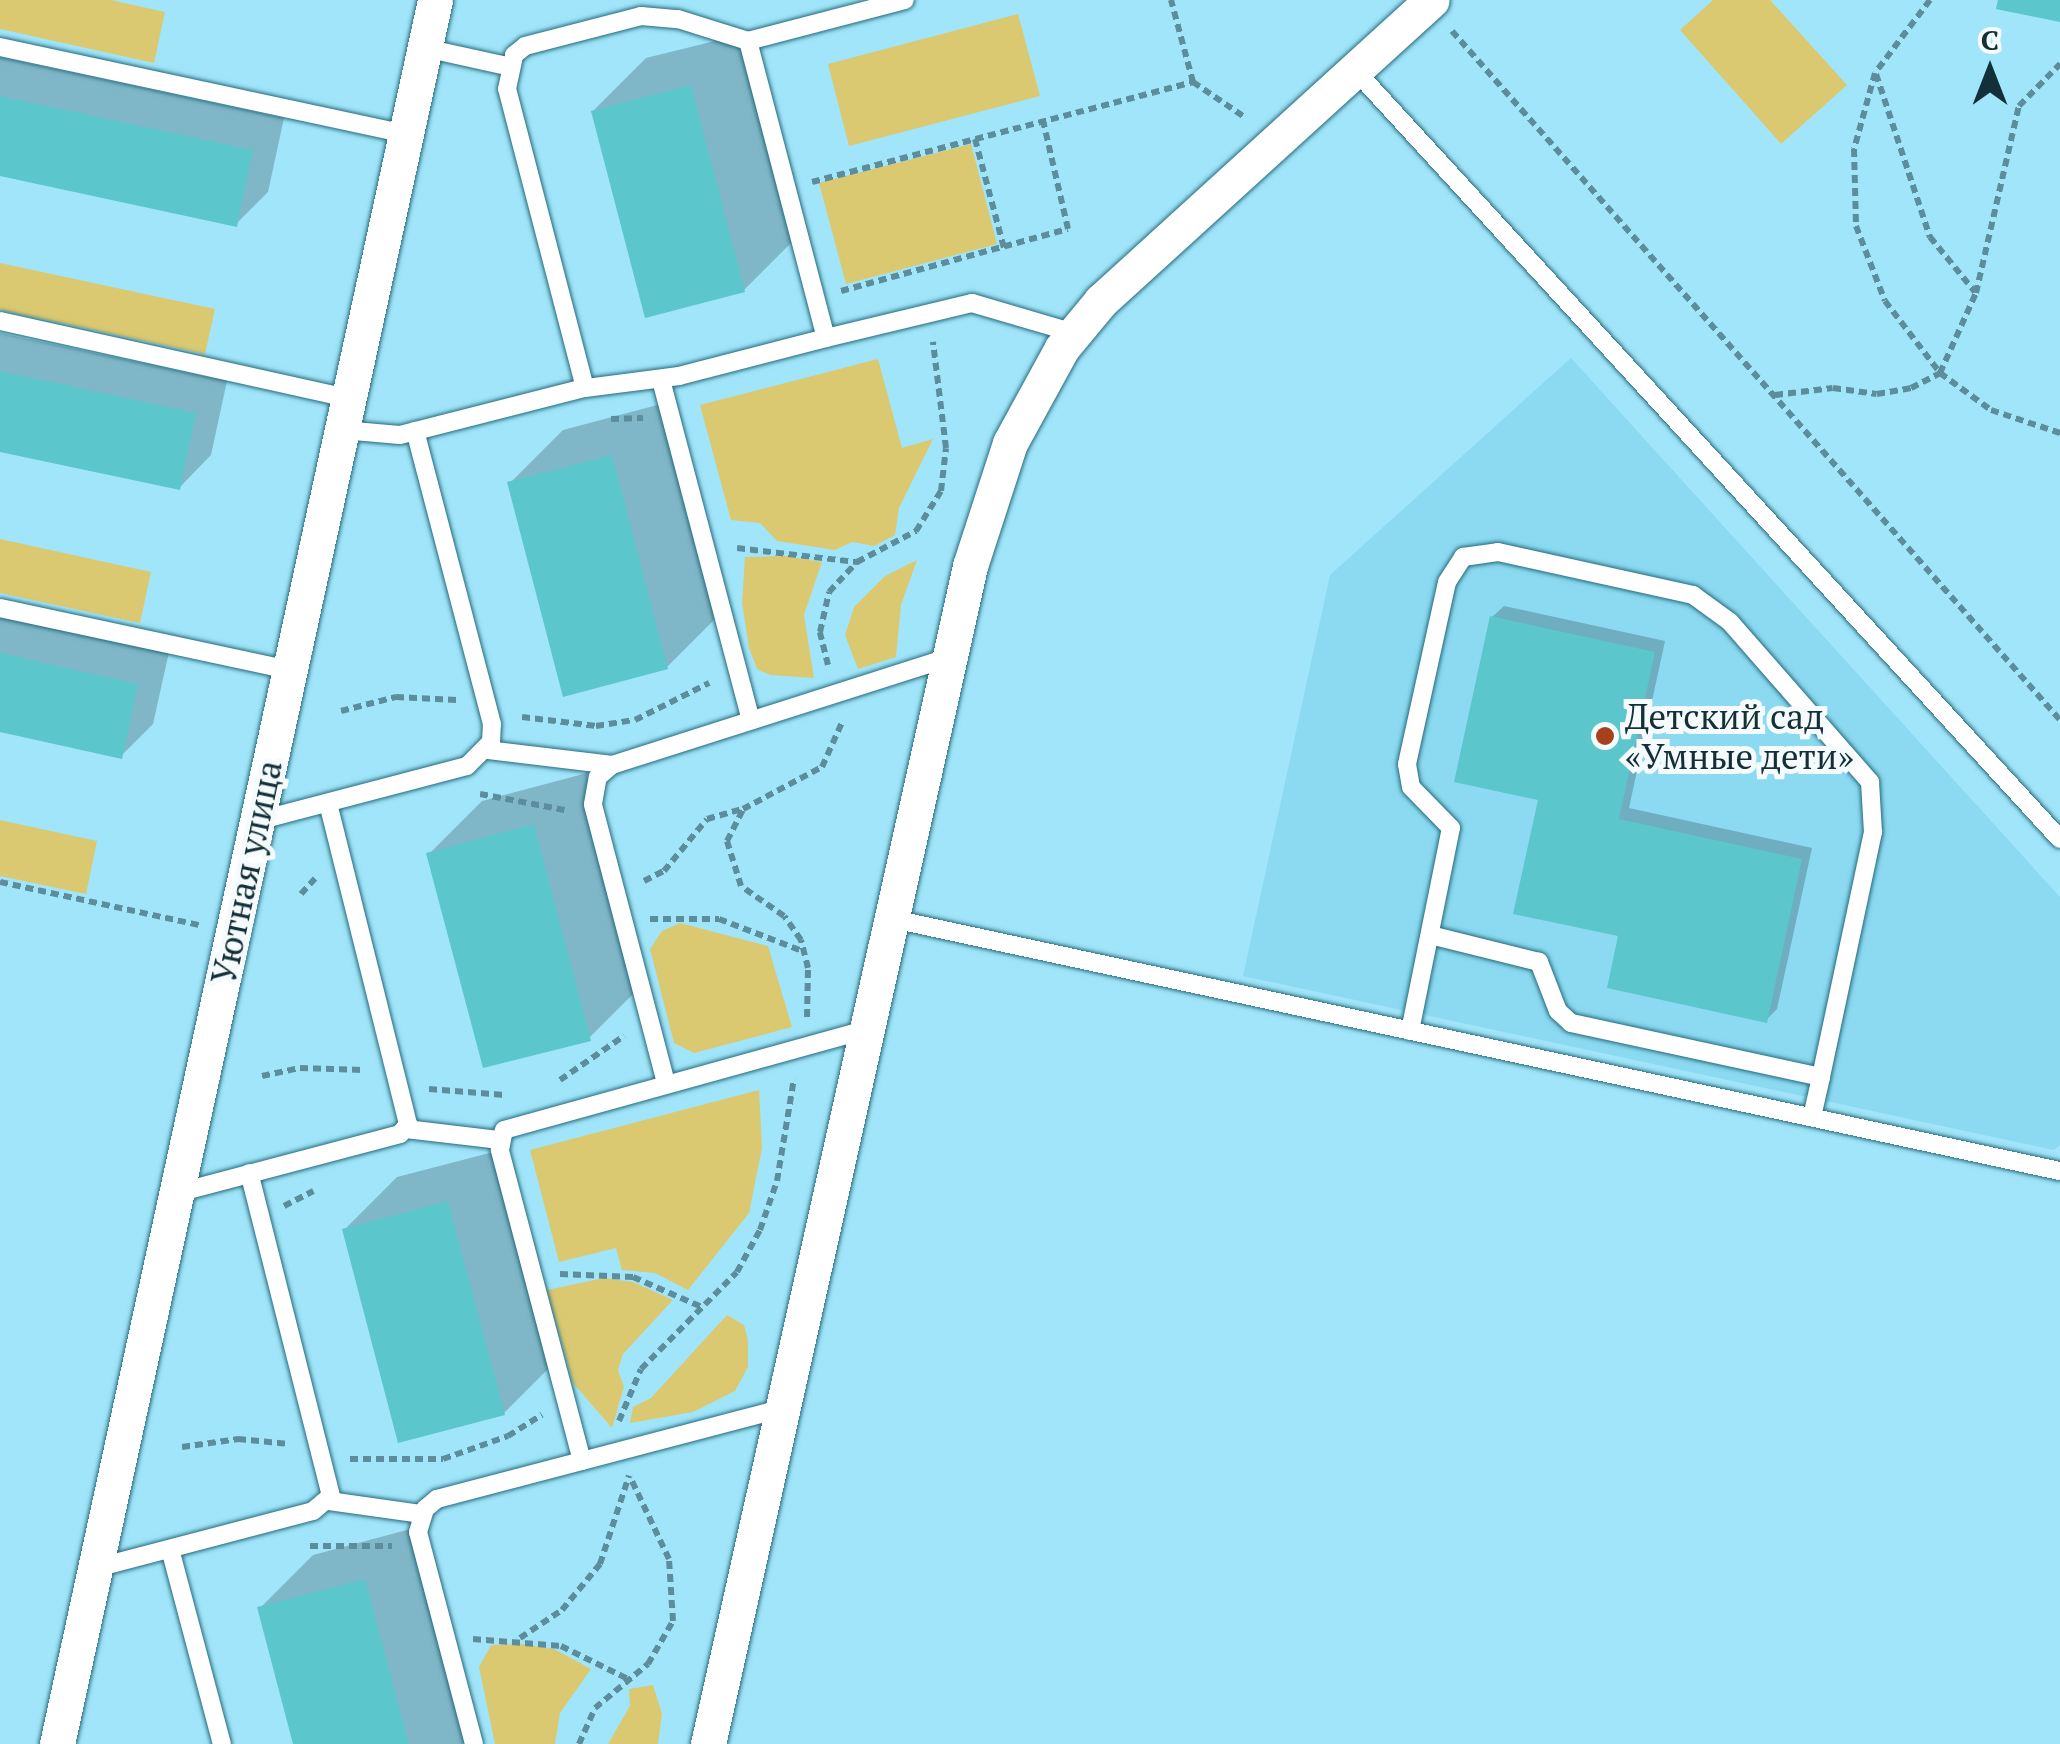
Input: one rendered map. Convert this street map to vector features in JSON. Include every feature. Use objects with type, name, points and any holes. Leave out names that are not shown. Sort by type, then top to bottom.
[{"type":"street","name":"Уютная улица","points":[[58,1744],[435,0]]},
{"type":"street","points":[[708,1744],[989,498],[1040,384],[1074,333],[1277,140],[1430,2]]},
{"type":"lane","points":[[586,388],[507,89],[507,66],[524,46],[666,9],[748,42],[905,0]]},
{"type":"lane","points":[[748,42],[826,338]]},
{"type":"lane","points":[[0,47],[406,134]]},
{"type":"lane","points":[[424,48],[507,66]]},
{"type":"lane","points":[[1356,70],[2060,839]]},
{"type":"lane","points":[[0,321],[345,414],[383,437],[586,388],[661,380],[972,304],[1074,333]]},
{"type":"lane","points":[[661,380],[751,720]]},
{"type":"lane","points":[[257,822],[467,766],[487,750],[493,733],[488,709],[415,431]]},
{"type":"lane","points":[[1410,1030],[1450,828],[1411,786],[1408,764],[1454,567],[1478,551],[1498,552],[1693,594],[1730,622],[1862,769],[1875,797],[1812,1117]]},
{"type":"lane","points":[[0,608],[290,670]]},
{"type":"lane","points":[[487,750],[612,765],[951,656]]},
{"type":"lane","points":[[612,765],[594,786],[598,826],[666,1083]]},
{"type":"lane","points":[[328,803],[401,1080],[410,1118],[406,1129]]},
{"type":"lane","points":[[892,919],[2060,1171]]},
{"type":"lane","points":[[1430,935],[1539,962],[1558,1011],[1572,1023],[1820,1077]]},
{"type":"lane","points":[[582,1461],[500,1140],[511,1124],[868,1029]]},
{"type":"lane","points":[[177,1192],[406,1129],[500,1140]]},
{"type":"lane","points":[[249,1173],[323,1454],[329,1501]]},
{"type":"lane","points":[[474,1744],[423,1551],[422,1514],[437,1500],[783,1408]]},
{"type":"lane","points":[[96,1568],[320,1509],[329,1501],[422,1514]]},
{"type":"lane","points":[[170,1549],[222,1744]]},
{"type":"path","points":[[1171,0],[1193,82],[1277,140]]},
{"type":"path","points":[[1930,0],[1876,73],[1854,148],[1856,226],[1885,300],[1940,372],[1991,410],[2060,433]]},
{"type":"path","points":[[1430,2],[2060,720]]},
{"type":"path","points":[[1774,395],[1833,388],[1877,394],[1910,388],[1940,372],[1976,293],[2019,106],[2048,68],[2060,64]]},
{"type":"path","points":[[1876,73],[1930,237],[1976,293]]},
{"type":"path","points":[[786,188],[1193,82]]},
{"type":"path","points":[[815,298],[1004,248],[1070,225],[1043,122]]},
{"type":"path","points":[[975,139],[1004,248]]},
{"type":"path","points":[[596,419],[671,419]]},
{"type":"path","points":[[706,549],[799,551],[857,562]]},
{"type":"path","points":[[341,711],[424,696],[556,724],[635,720],[701,690],[735,659]]},
{"type":"path","points":[[463,796],[516,796],[598,826]]},
{"type":"path","points":[[615,890],[664,871],[707,819],[743,809]]},
{"type":"path","points":[[301,894],[340,852]]},
{"type":"path","points":[[0,882],[233,932]]},
{"type":"path","points":[[624,924],[719,919],[805,952]]},
{"type":"path","points":[[540,1088],[599,1058],[646,1008]]},
{"type":"path","points":[[262,1076],[329,1066],[460,1096],[512,1094]]},
{"type":"path","points":[[261,1219],[320,1188]]},
{"type":"path","points":[[534,1279],[584,1272],[633,1278],[702,1307]]},
{"type":"path","points":[[182,1447],[262,1440],[368,1462],[443,1460],[508,1436],[564,1395]]},
{"type":"path","points":[[520,1638],[562,1610],[600,1564],[629,1475]]},
{"type":"path","points":[[292,1549],[347,1543],[423,1551]]},
{"type":"path","points":[[448,1644],[520,1638],[592,1658],[628,1679]]},
{"type":"shaded area","points":[[0,0],[111,0],[165,12],[154,63],[0,29]]},
{"type":"shaded area","points":[[1713,0],[1770,0],[1847,85],[1781,144],[1680,30]]},
{"type":"shaded area","points":[[1018,14],[1040,96],[849,146],[828,64]]},
{"type":"shaded area","points":[[971,144],[997,244],[846,284],[819,183]]},
{"type":"shaded area","points":[[0,263],[215,309],[205,354],[0,310]]},
{"type":"shaded area","name":"Детский сад «Умные дети»","points":[[1571,358],[2060,897],[2060,1145],[2054,1150],[1243,976],[1330,575]]},
{"type":"shaded area","points":[[878,359],[902,448],[933,439],[899,508],[895,535],[874,546],[852,542],[835,550],[777,541],[760,523],[731,520],[700,405]]},
{"type":"shaded area","points":[[0,539],[151,572],[140,623],[0,593]]},
{"type":"shaded area","points":[[786,556],[822,562],[804,615],[814,678],[770,675],[757,669],[749,648],[742,603],[745,557]]},
{"type":"shaded area","points":[[917,560],[901,605],[896,657],[858,669],[845,635],[854,607],[885,576]]},
{"type":"shaded area","points":[[0,820],[97,841],[86,894],[0,876]]},
{"type":"shaded area","points":[[680,923],[768,946],[792,1027],[694,1053],[674,1043],[650,949],[662,931]]},
{"type":"shaded area","points":[[759,1090],[762,1148],[749,1213],[688,1290],[655,1273],[622,1270],[616,1248],[559,1262],[530,1150]]},
{"type":"shaded area","points":[[604,1278],[633,1282],[673,1300],[623,1354],[618,1370],[624,1387],[612,1428],[573,1383],[547,1290]]},
{"type":"shaded area","points":[[727,1315],[744,1325],[748,1340],[748,1367],[735,1391],[693,1412],[630,1423],[633,1407],[651,1398]]},
{"type":"shaded area","points":[[491,1645],[554,1649],[591,1669],[560,1713],[555,1744],[495,1744],[479,1667]]},
{"type":"shaded area","points":[[653,1685],[662,1714],[658,1744],[608,1744],[630,1706],[629,1689]]},
{"type":"building","points":[[1998,0],[2060,0],[2060,22],[1996,9]]},
{"type":"building","points":[[691,85],[745,292],[645,318],[591,111]]},
{"type":"building","points":[[0,96],[253,150],[237,227],[0,176]]},
{"type":"building","points":[[0,371],[196,413],[180,490],[0,452]]},
{"type":"building","points":[[612,455],[668,669],[563,697],[507,482]]},
{"type":"building","points":[[1490,616],[1655,652],[1619,819],[1802,859],[1767,1023],[1607,988],[1618,936],[1513,914],[1538,800],[1454,782]]},
{"type":"building","points":[[0,653],[138,684],[122,759],[0,732]]},
{"type":"building","points":[[534,824],[591,1041],[483,1068],[426,853]]},
{"type":"building","points":[[448,1201],[505,1415],[398,1443],[342,1229]]},
{"type":"building","points":[[365,1579],[409,1744],[293,1744],[257,1607]]},
{"type":"place","name":"Детский сад «Умные дети»","points":[[1605,736]]}]
